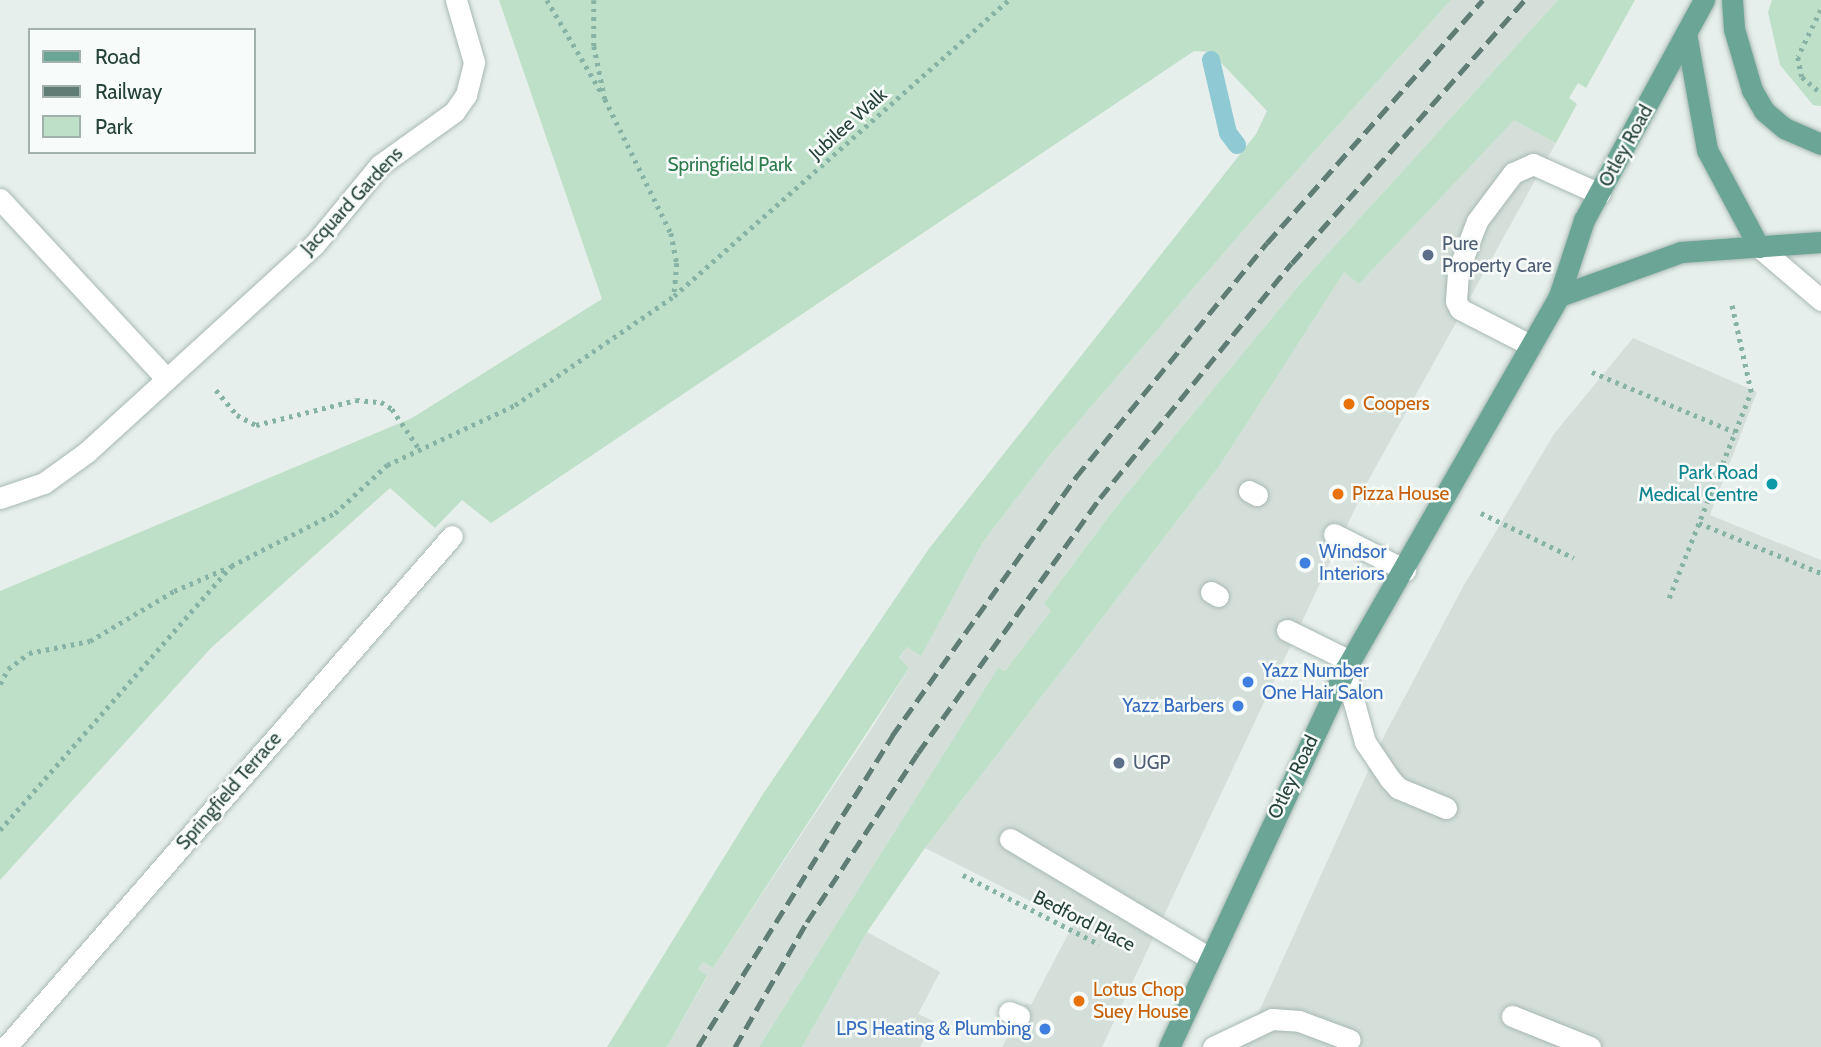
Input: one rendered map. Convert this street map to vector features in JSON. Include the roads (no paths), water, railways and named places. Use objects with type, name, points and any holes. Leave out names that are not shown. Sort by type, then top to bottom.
[{"type":"main road","name":"Otley Road","points":[[1169,1047],[1208,957],[1348,666],[1559,296],[1584,220],[1704,0]]},
{"type":"main road","points":[[1732,0],[1734,29],[1752,90],[1764,111],[1784,128],[1821,145]]},
{"type":"main road","points":[[1686,33],[1707,150],[1759,247]]},
{"type":"main road","points":[[1559,296],[1681,252],[1714,246],[1759,247],[1821,242]]},
{"type":"street","name":"Jacquard Gardens","points":[[0,498],[44,483],[87,452],[314,245],[380,164],[460,105],[474,62],[456,0]]},
{"type":"street","points":[[1530,345],[1460,310],[1456,301],[1458,271],[1477,221],[1513,173],[1533,164],[1600,194]]},
{"type":"street","points":[[0,199],[166,378]]},
{"type":"street","points":[[1759,247],[1821,300]]},
{"type":"street","points":[[1334,534],[1405,570]]},
{"type":"street","name":"Springfield Terrace","points":[[6,1047],[452,536]]},
{"type":"street","points":[[1287,629],[1348,666],[1365,742],[1390,779],[1398,788],[1446,808]]},
{"type":"street","points":[[1010,839],[1208,957]]},
{"type":"street","points":[[1512,1016],[1590,1047]]},
{"type":"street","points":[[1213,1047],[1272,1020],[1299,1021],[1350,1040]]},
{"type":"waterway","points":[[1211,60],[1228,133],[1237,145]]},
{"type":"railway","points":[[698,1047],[892,736],[1076,477],[1267,243],[1483,0]]},
{"type":"railway","points":[[735,1047],[807,922],[918,753],[1100,498],[1292,263],[1525,0]]},
{"type":"place","name":"Pure Property Care","points":[[1428,255]]},
{"type":"place","name":"Coopers","points":[[1349,404]]},
{"type":"place","name":"Park Road Medical Centre","points":[[1772,484]]},
{"type":"place","name":"Pizza House","points":[[1338,494]]},
{"type":"place","name":"Windsor Interiors","points":[[1305,563]]},
{"type":"place","name":"Yazz Number One Hair Salon","points":[[1248,682]]},
{"type":"place","name":"Yazz Barbers","points":[[1238,706]]},
{"type":"place","name":"UGP","points":[[1119,763]]},
{"type":"place","name":"Lotus Chop Suey House","points":[[1079,1001]]},
{"type":"place","name":"LPS Heating & Plumbing","points":[[1045,1029]]},
{"type":"park label","name":"Springfield Park","points":[[730,165]]}]
